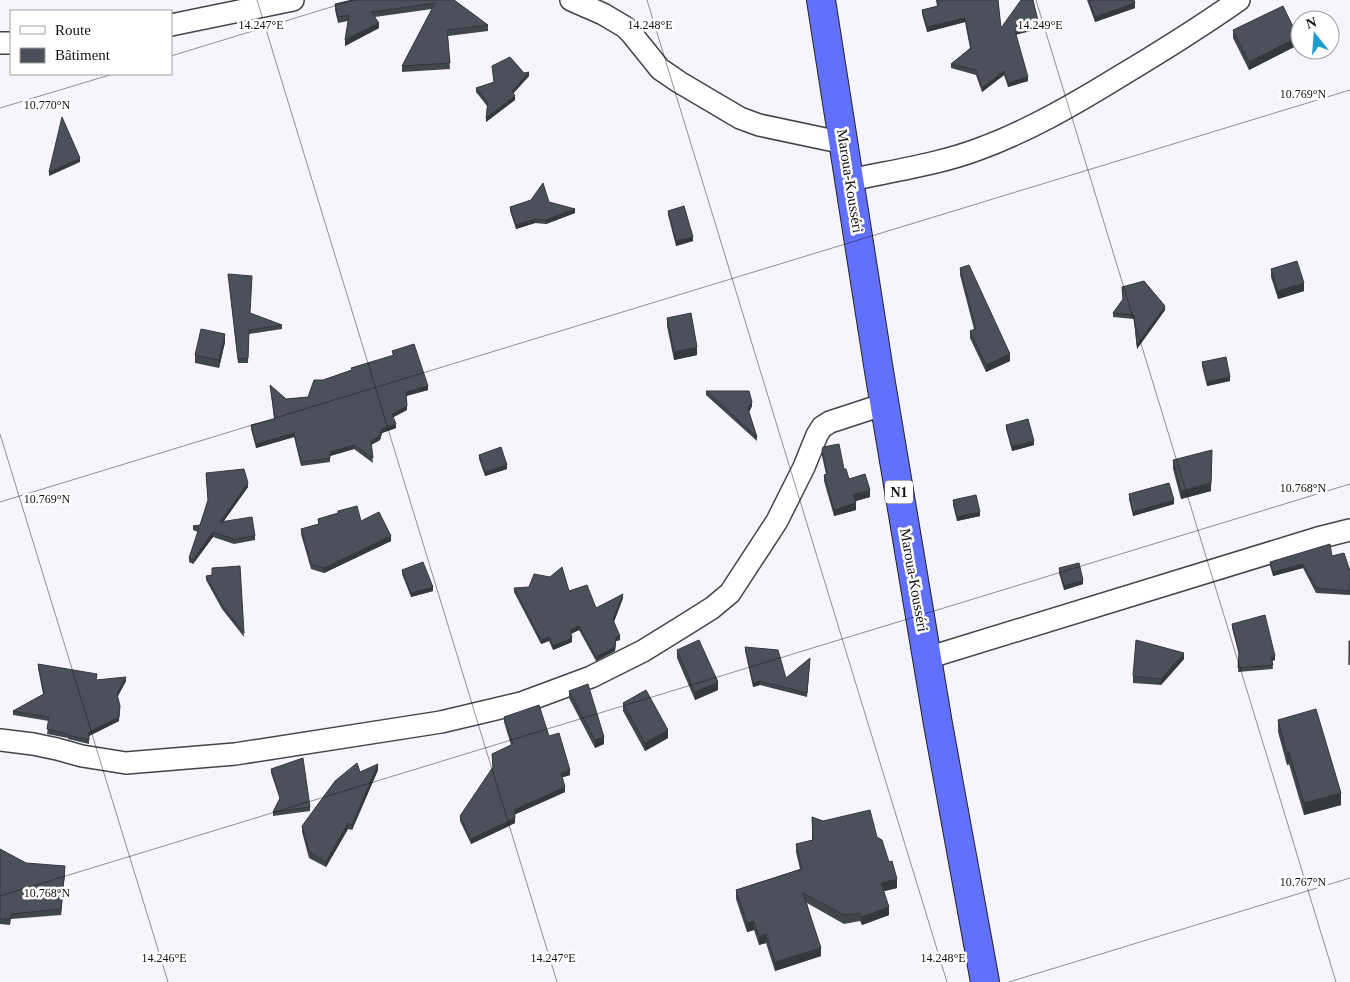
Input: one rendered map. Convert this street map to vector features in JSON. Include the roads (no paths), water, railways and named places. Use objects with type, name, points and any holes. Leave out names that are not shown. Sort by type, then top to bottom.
[{"type":"highway","name":"Maroua-Kousséri","points":[[821,0],[938,724],[985,982]]},
{"type":"street","points":[[172,25],[293,0]]},
{"type":"street","points":[[571,0],[603,14],[624,27],[631,32],[660,69],[740,118],[758,126],[844,143]]},
{"type":"street","points":[[850,180],[978,150],[1017,133],[1067,108],[1188,36],[1239,0]]},
{"type":"street","points":[[0,740],[33,744],[90,758],[126,763],[234,754],[441,722],[521,703],[592,677],[685,625],[712,608],[730,593],[777,521],[822,428],[830,422],[885,404]]},
{"type":"street","points":[[927,658],[1318,538],[1350,530]]}]
